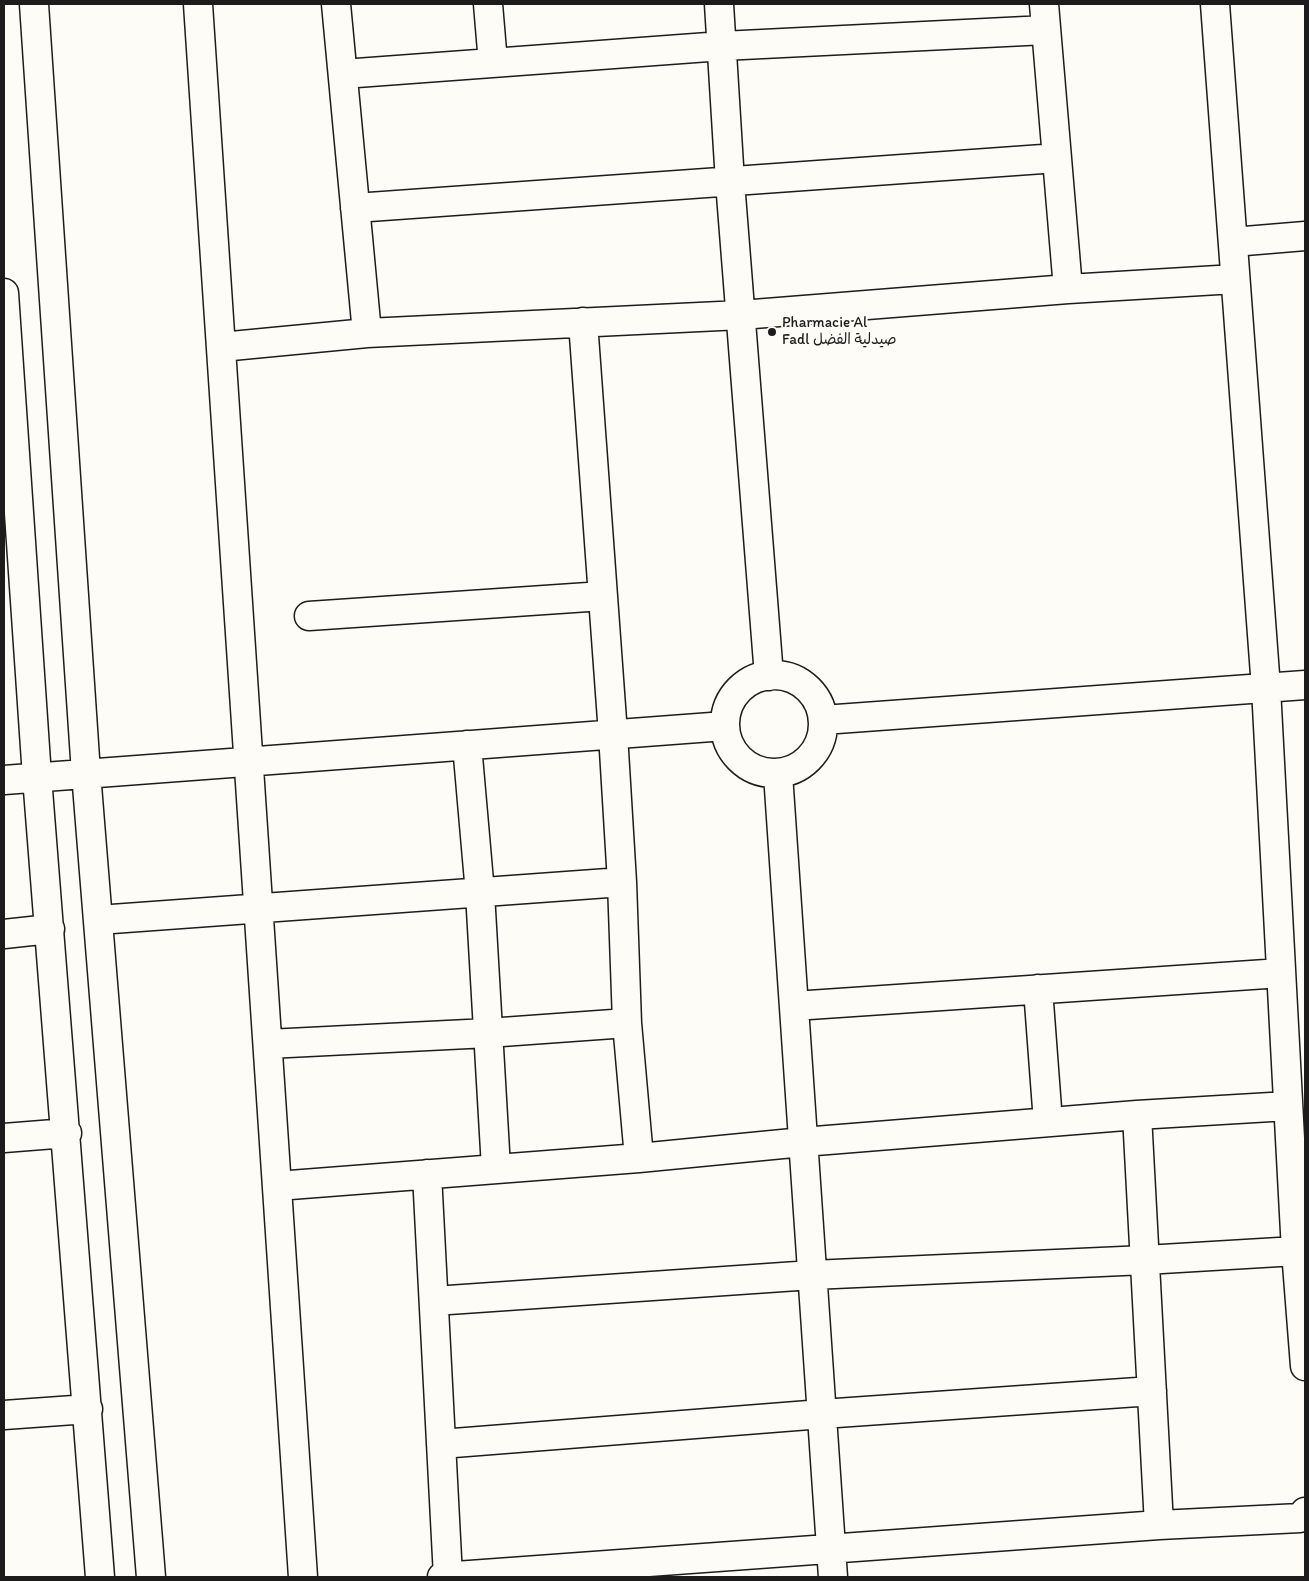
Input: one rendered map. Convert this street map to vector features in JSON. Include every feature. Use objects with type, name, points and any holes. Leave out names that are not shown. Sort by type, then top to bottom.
[{"type":"street","points":[[34,4],[86,773],[151,1577]]},
{"type":"street","points":[[198,4],[303,1577]]},
{"type":"street","points":[[336,4],[367,332]]},
{"type":"street","points":[[488,4],[492,62]]},
{"type":"street","points":[[718,4],[730,182],[769,676]]},
{"type":"street","points":[[1215,4],[1266,688],[1296,1251],[1305,1366]]},
{"type":"street","points":[[342,74],[722,46],[1045,17],[1068,289]]},
{"type":"street","points":[[355,208],[1056,158]]},
{"type":"street","points":[[1232,242],[1305,236]]},
{"type":"street","points":[[221,348],[367,332],[741,315],[1068,289],[1235,279]]},
{"type":"street","points":[[4,293],[38,777],[100,1577]]},
{"type":"street","points":[[583,322],[613,734],[622,882],[627,1023],[639,1158]]},
{"type":"street","points":[[309,616],[603,596]]},
{"type":"street","points":[[769,676],[782,676],[806,687],[815,697],[821,708],[823,720],[823,734],[819,746],[812,757],[790,771],[778,774],[752,768],[742,761],[733,751],[727,739],[725,726],[728,708],[737,692],[757,678],[769,676]]},
{"type":"street","points":[[823,720],[1305,685]]},
{"type":"street","points":[[4,780],[725,726]]},
{"type":"street","points":[[467,745],[480,893],[496,1168]]},
{"type":"street","points":[[778,774],[833,1577]]},
{"type":"street","points":[[98,920],[258,910],[622,882]]},
{"type":"street","points":[[4,934],[50,929]]},
{"type":"street","points":[[794,1006],[1281,973]]},
{"type":"street","points":[[1038,989],[1048,1122]]},
{"type":"street","points":[[268,1044],[488,1033],[627,1023]]},
{"type":"street","points":[[277,1186],[639,1158],[803,1142],[1048,1122],[1288,1106]]},
{"type":"street","points":[[1137,1115],[1159,1525]]},
{"type":"street","points":[[4,1138],[66,1133]]},
{"type":"street","points":[[427,1174],[448,1577]]},
{"type":"street","points":[[434,1301],[812,1275],[1145,1260],[1296,1251]]},
{"type":"street","points":[[441,1444],[1152,1390]]},
{"type":"street","points":[[4,1416],[88,1408]]},
{"type":"street","points":[[442,1577],[1159,1525],[1300,1518],[1305,1512]]},
{"type":"place","name":"Pharmacie Al Fadl صيدلية الفضل","points":[[772,332]]}]
